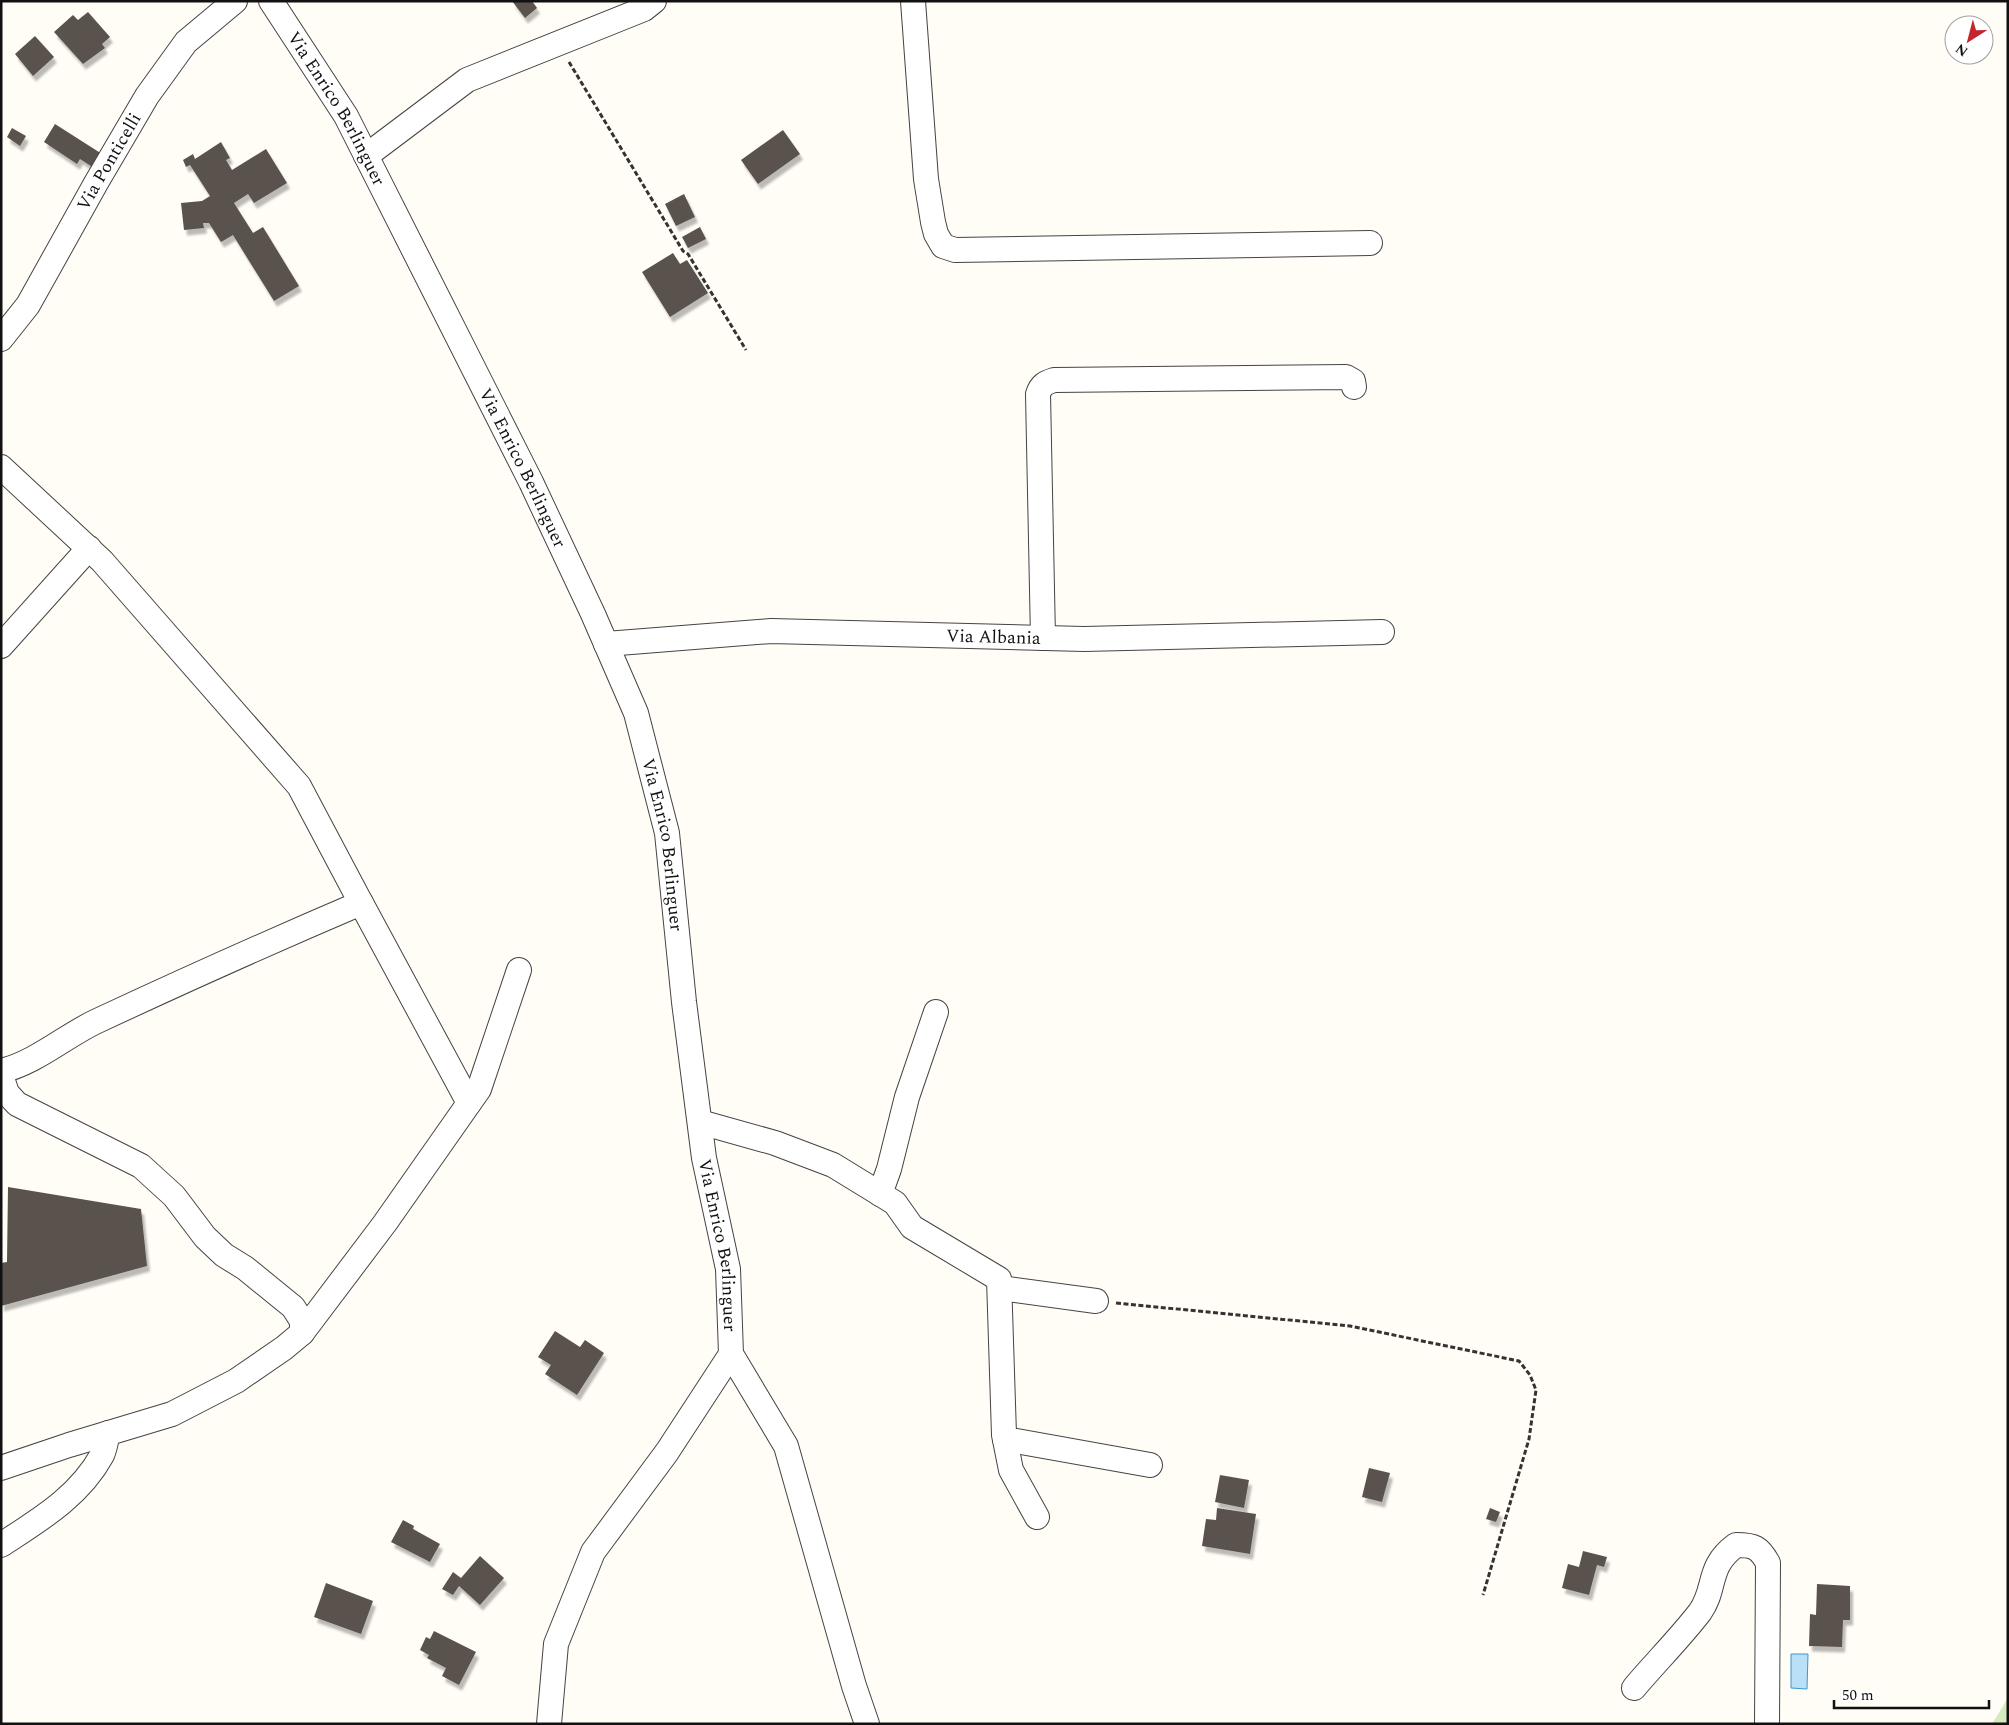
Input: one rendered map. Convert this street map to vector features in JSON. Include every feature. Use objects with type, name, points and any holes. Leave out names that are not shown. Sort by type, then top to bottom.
[{"type":"street","name":"Via Ponticelli","points":[[1,339],[28,305],[147,96],[186,42],[235,1]]},
{"type":"street","name":"Via Enrico Berlinguer","points":[[271,1],[346,116],[531,482],[636,713],[667,833],[684,1002],[704,1158],[728,1269],[731,1354],[667,1452],[593,1552],[556,1644],[549,1724]]},
{"type":"street","points":[[366,156],[467,80],[644,9],[654,1]]},
{"type":"street","points":[[913,1],[926,179],[936,234],[943,246],[955,250],[1370,243]]},
{"type":"street","points":[[1042,638],[1038,394],[1041,387],[1047,382],[1054,380],[1346,377],[1353,381],[1354,387]]},
{"type":"street","points":[[1,467],[102,561],[299,786],[469,1103]]},
{"type":"street","points":[[1,646],[89,548]]},
{"type":"street","name":"Via Albania","points":[[606,644],[771,631],[1084,639],[1382,632]]},
{"type":"street","points":[[302,1333],[302,1321],[293,1307],[245,1268],[224,1255],[205,1237],[174,1196],[141,1166],[18,1104],[7,1093],[1,1073],[31,1059],[79,1030],[200,973],[361,903]]},
{"type":"street","points":[[1,1468],[172,1414],[236,1381],[284,1348],[302,1333],[385,1223],[478,1089],[519,970]]},
{"type":"street","points":[[880,1194],[889,1169],[908,1097],[936,1012]]},
{"type":"street","points":[[700,1122],[775,1143],[833,1165],[895,1203],[912,1227],[999,1279],[1005,1439],[1011,1470],[1037,1517]]},
{"type":"street","points":[[1000,1288],[1096,1301]]},
{"type":"street","points":[[731,1354],[786,1446],[854,1686],[867,1724]]},
{"type":"street","points":[[1,1545],[52,1512],[80,1486],[102,1455],[108,1433]]},
{"type":"street","points":[[1005,1439],[1150,1465]]},
{"type":"street","points":[[1634,1688],[1701,1610],[1712,1576],[1720,1560],[1736,1545],[1749,1545],[1760,1550],[1768,1563],[1767,1724]]},
{"type":"path","points":[[559,44],[683,250],[688,254],[746,350]]},
{"type":"path","points":[[1096,1301],[1350,1326],[1519,1361],[1530,1375],[1536,1390],[1529,1439],[1483,1594]]},
{"type":"green space","points":[[2008,1698],[2008,1724],[1992,1724]]},
{"type":"water","points":[[1791,1654],[1808,1654],[1807,1689],[1791,1688]]},
{"type":"building","points":[[512,1],[532,1],[537,8],[525,18]]},
{"type":"building","points":[[88,12],[110,37],[102,44],[105,48],[83,64],[54,32],[73,15],[78,20]]},
{"type":"building","points":[[35,36],[54,57],[33,76],[15,54]]},
{"type":"building","points":[[55,124],[102,154],[94,168],[80,159],[77,164],[44,142]]},
{"type":"building","points":[[12,128],[26,136],[20,146],[7,137]]},
{"type":"building","points":[[783,130],[800,154],[758,184],[741,160]]},
{"type":"building","points":[[221,142],[230,158],[226,160],[232,170],[266,149],[287,183],[254,203],[248,194],[234,203],[253,233],[263,227],[299,286],[274,301],[233,235],[221,242],[209,223],[203,223],[204,228],[184,230],[181,203],[202,201],[210,196],[190,165],[186,167],[183,160],[193,154],[195,159]]},
{"type":"building","points":[[684,194],[695,217],[676,226],[665,204]]},
{"type":"building","points":[[700,227],[706,239],[688,248],[682,237]]},
{"type":"building","points":[[673,253],[680,264],[687,260],[708,293],[670,317],[642,272]]},
{"type":"building","points":[[8,1187],[141,1209],[147,1266],[1,1306],[1,1263],[7,1262]]},
{"type":"building","points":[[555,1331],[580,1347],[585,1340],[604,1353],[577,1395],[545,1374],[551,1365],[538,1357]]},
{"type":"building","points":[[1369,1468],[1390,1473],[1382,1502],[1362,1497]]},
{"type":"building","points":[[1220,1475],[1249,1480],[1244,1508],[1215,1502]]},
{"type":"building","points":[[1217,1508],[1256,1514],[1250,1554],[1202,1546],[1206,1519],[1216,1520]]},
{"type":"building","points":[[1490,1508],[1500,1512],[1496,1522],[1486,1519]]},
{"type":"building","points":[[403,1520],[414,1526],[413,1529],[440,1544],[430,1562],[391,1542]]},
{"type":"building","points":[[1583,1551],[1607,1557],[1604,1567],[1597,1565],[1589,1595],[1562,1588],[1568,1564],[1579,1567]]},
{"type":"building","points":[[480,1556],[504,1578],[480,1605],[459,1586],[453,1595],[442,1589],[453,1572],[461,1578]]},
{"type":"building","points":[[326,1583],[373,1601],[361,1634],[314,1617]]},
{"type":"building","points":[[1817,1584],[1850,1586],[1850,1620],[1843,1620],[1842,1647],[1809,1646],[1810,1614],[1816,1615]]},
{"type":"building","points":[[434,1631],[476,1652],[459,1685],[442,1676],[446,1668],[427,1658],[429,1655],[420,1650],[426,1637],[430,1639]]}]
